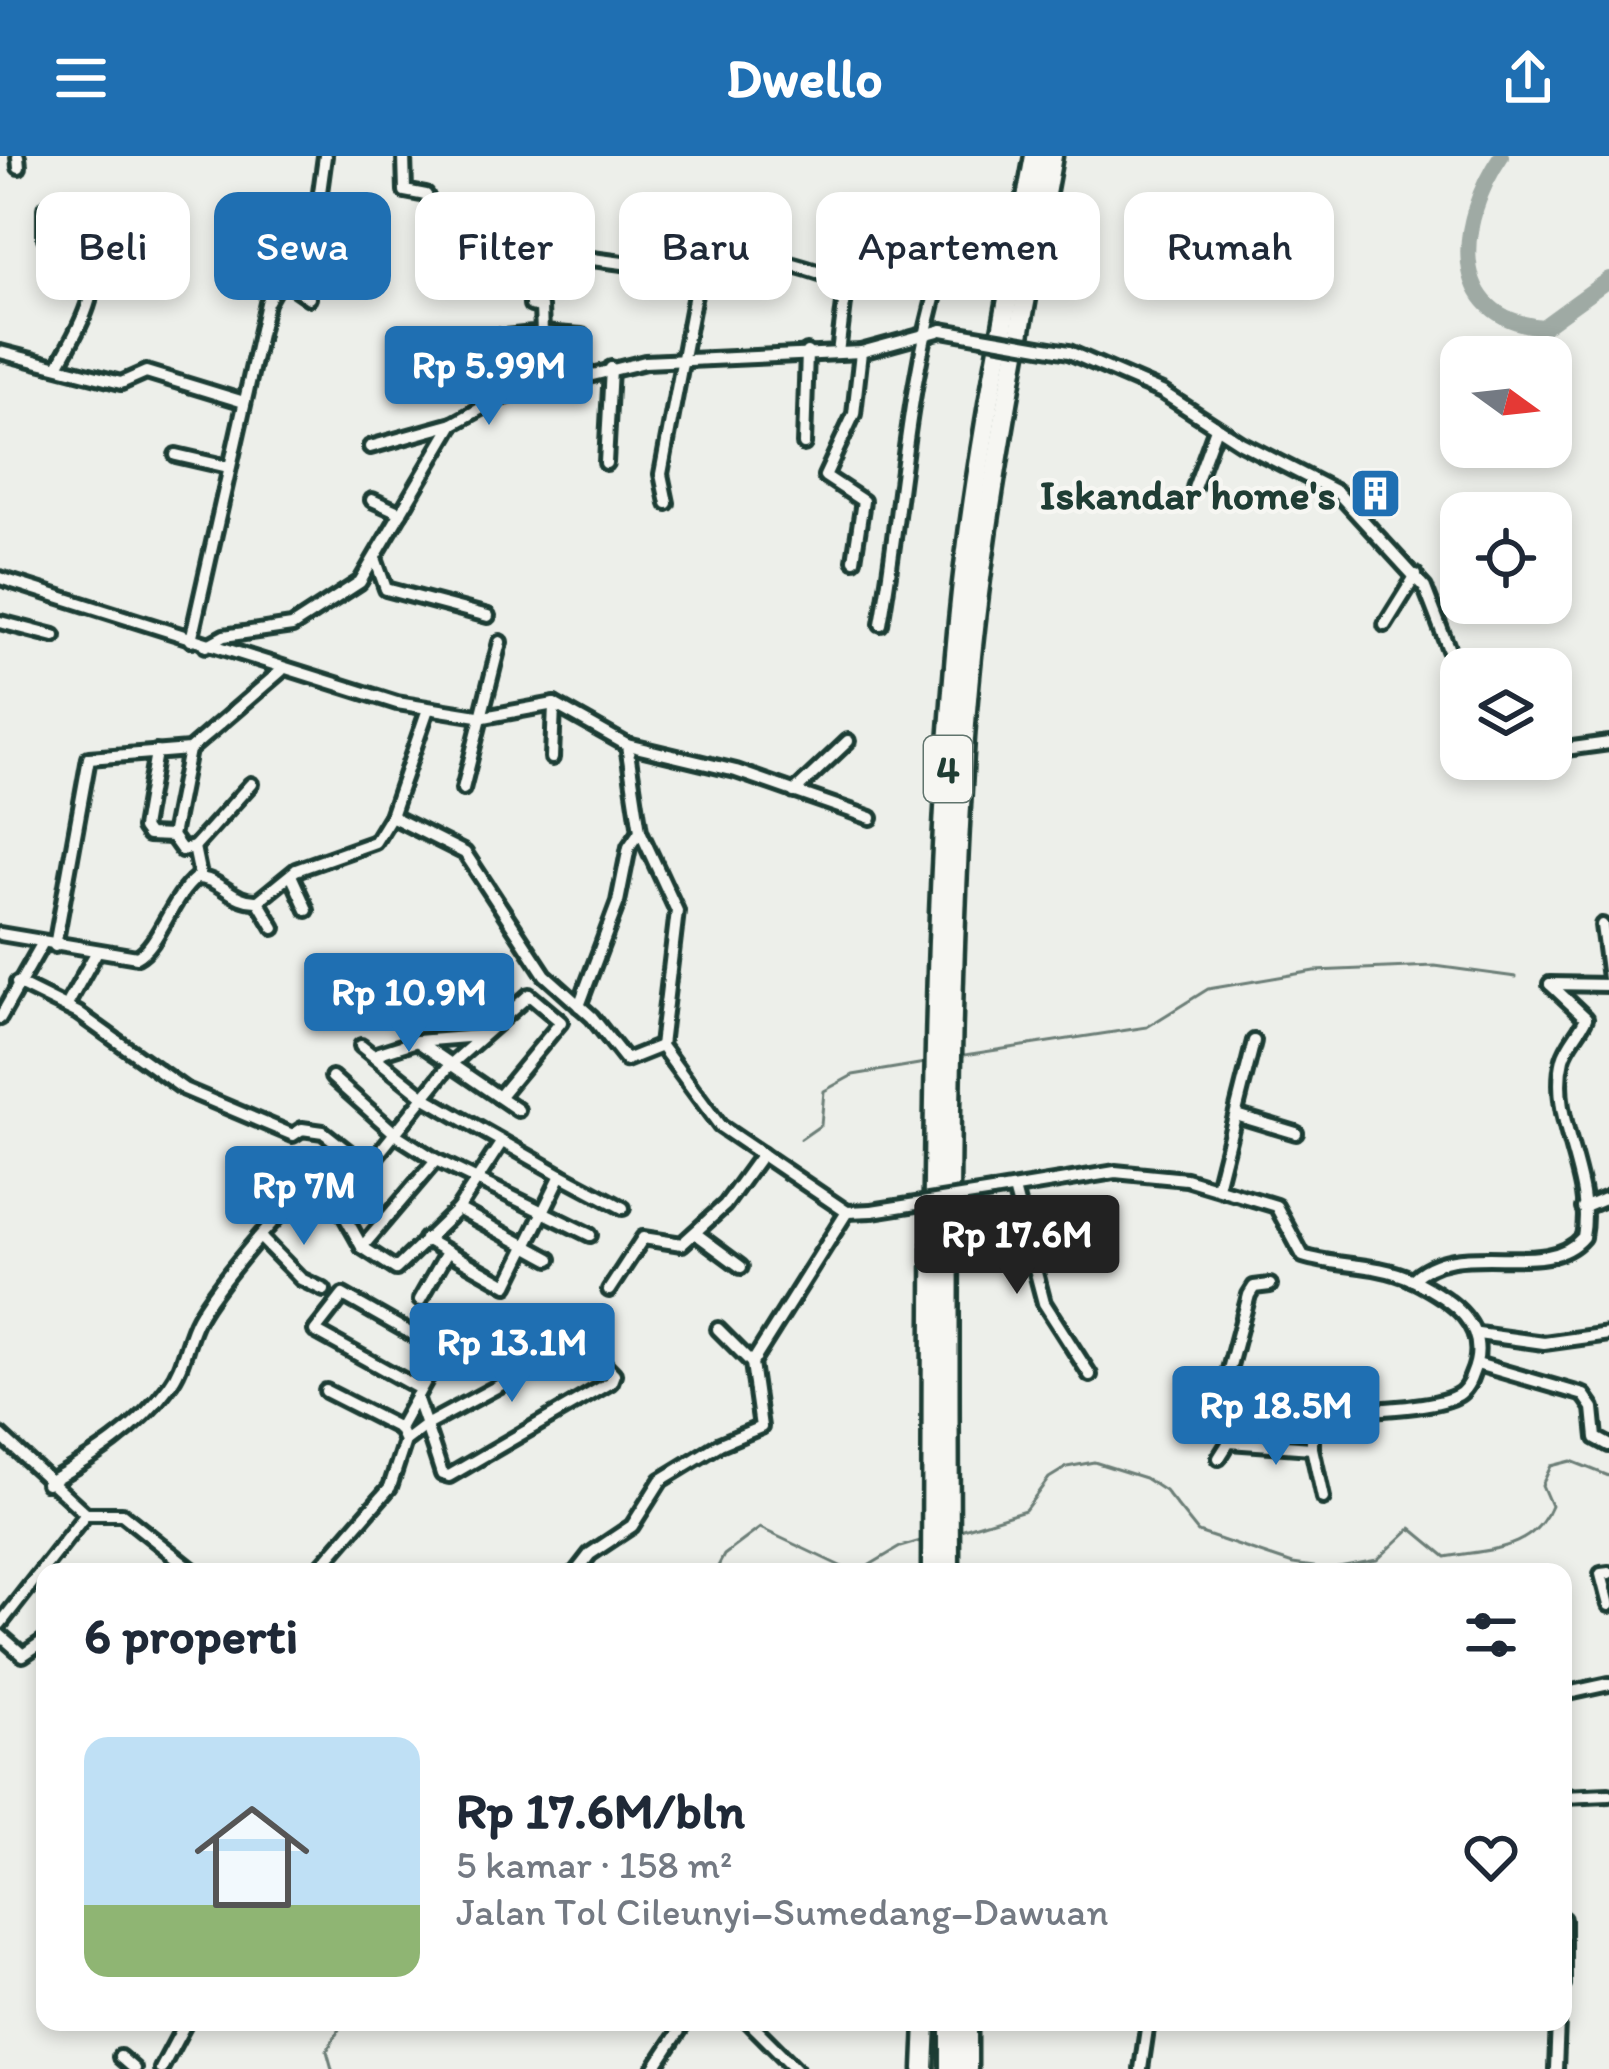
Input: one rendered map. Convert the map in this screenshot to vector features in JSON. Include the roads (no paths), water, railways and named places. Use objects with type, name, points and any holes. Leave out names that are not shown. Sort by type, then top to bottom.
[{"type":"highway","name":"4","points":[[949,1563],[940,1388],[939,968],[950,734],[974,491],[1035,156]]},
{"type":"highway","name":"4","points":[[932,1563],[964,736],[991,494],[1052,156]]},
{"type":"highway","points":[[927,2069],[928,2031]]},
{"type":"highway","points":[[951,2031],[951,2069]]},
{"type":"highway","points":[[967,2031],[968,2069]]},
{"type":"street","points":[[320,192],[325,156]]},
{"type":"street","points":[[404,156],[405,190],[415,192]]},
{"type":"street","points":[[542,333],[542,308],[532,305],[531,251],[619,263]]},
{"type":"street","points":[[792,267],[842,280],[846,287],[838,353]]},
{"type":"street","points":[[58,366],[86,315],[88,300]]},
{"type":"street","points":[[190,640],[269,300]]},
{"type":"street","points":[[667,503],[661,474],[693,300]]},
{"type":"street","points":[[881,624],[900,457],[933,300]]},
{"type":"street","points":[[370,447],[453,424],[500,398],[611,368],[682,358],[861,352],[942,330],[1069,352],[1162,392],[1216,428],[1326,483],[1416,575],[1439,613],[1450,648]]},
{"type":"street","points":[[410,347],[542,333],[582,336]]},
{"type":"street","points":[[496,336],[500,398]]},
{"type":"street","points":[[0,352],[121,383],[146,372],[244,401]]},
{"type":"street","points":[[804,444],[807,352]]},
{"type":"street","points":[[854,560],[863,501],[825,476],[854,414],[861,352]]},
{"type":"street","points":[[606,463],[611,368]]},
{"type":"street","points":[[206,646],[224,636],[308,619],[360,582],[453,424]]},
{"type":"street","points":[[1194,488],[1216,428]]},
{"type":"street","points":[[176,454],[228,467]]},
{"type":"street","points":[[372,500],[401,512]]},
{"type":"street","points":[[376,561],[386,589],[488,616]]},
{"type":"street","points":[[1385,625],[1416,575]]},
{"type":"street","points":[[0,578],[281,670],[428,710],[484,717],[554,704],[627,745],[736,771],[871,818]]},
{"type":"street","points":[[0,622],[54,636]]},
{"type":"street","points":[[463,789],[500,642]]},
{"type":"street","points":[[0,1018],[17,983],[48,945],[86,762],[92,756],[189,750],[281,670]]},
{"type":"street","points":[[552,758],[554,704]]},
{"type":"street","points":[[194,847],[200,876],[241,900],[258,901],[291,875],[364,849],[391,816],[428,710]]},
{"type":"street","points":[[794,792],[848,741]]},
{"type":"street","points":[[1572,748],[1609,742]]},
{"type":"street","points":[[627,745],[640,832],[677,910],[661,1046],[709,1114],[847,1212],[1126,1172],[1217,1187],[1276,1205],[1303,1256],[1368,1266],[1412,1280],[1468,1315],[1478,1334],[1477,1364],[1468,1386],[1451,1398],[1406,1409],[1312,1410],[1266,1403],[1227,1381],[1250,1290],[1270,1285]]},
{"type":"street","points":[[189,750],[172,836],[182,850],[194,847],[251,784]]},
{"type":"street","points":[[156,752],[143,828],[148,835],[172,836]]},
{"type":"street","points":[[391,816],[465,853],[545,976],[579,1006],[627,1061],[661,1046]]},
{"type":"street","points":[[579,1006],[618,902],[629,847],[640,832]]},
{"type":"street","points":[[291,875],[307,910]]},
{"type":"street","points":[[0,934],[96,953],[145,954],[166,911],[200,876]]},
{"type":"street","points":[[258,901],[274,928]]},
{"type":"street","points":[[1412,1280],[1427,1266],[1454,1258],[1557,1252],[1582,1237],[1583,1208],[1561,1097],[1566,1052],[1586,1018],[1550,984],[1609,981],[1602,925]]},
{"type":"street","points":[[66,1007],[96,953]]},
{"type":"street","points":[[17,983],[66,1007],[184,1089],[292,1136],[302,1130],[323,1132],[368,1168]]},
{"type":"street","points":[[499,1097],[556,1032],[560,1019],[526,994],[449,1066],[427,1100],[339,1206],[362,1247],[394,1270],[458,1209],[500,1143]]},
{"type":"street","points":[[373,1055],[417,1041],[479,1036]]},
{"type":"street","points":[[417,1041],[518,1110]]},
{"type":"street","points":[[1217,1187],[1254,1041]]},
{"type":"street","points":[[361,1046],[427,1100],[623,1208]]},
{"type":"street","points":[[332,1077],[398,1136],[436,1160],[590,1235]]},
{"type":"street","points":[[1236,1114],[1296,1132]]},
{"type":"street","points":[[609,1290],[643,1238],[672,1246],[695,1233],[725,1205],[762,1154]]},
{"type":"street","points":[[362,1247],[436,1160]]},
{"type":"street","points":[[425,1239],[505,1285],[561,1175]]},
{"type":"street","points":[[47,1483],[99,1453],[168,1387],[197,1320],[261,1238],[305,1192],[316,1189],[341,1200]]},
{"type":"street","points":[[1015,1189],[1044,1303],[1090,1375]]},
{"type":"street","points":[[1583,1208],[1609,1197]]},
{"type":"street","points":[[458,1209],[550,1259]]},
{"type":"street","points":[[752,1363],[847,1212]]},
{"type":"street","points":[[695,1233],[741,1267]]},
{"type":"street","points":[[261,1238],[302,1279],[324,1290]]},
{"type":"street","points":[[420,1300],[446,1254]]},
{"type":"street","points":[[324,1563],[390,1487],[405,1441],[426,1425],[582,1341],[594,1348],[614,1374],[611,1382],[449,1476],[442,1474],[426,1425],[418,1394],[315,1331],[343,1295],[440,1348],[418,1394],[399,1428]]},
{"type":"street","points":[[585,1563],[609,1539],[632,1526],[661,1480],[720,1444],[761,1427],[752,1363],[718,1328]]},
{"type":"street","points":[[1478,1334],[1544,1343],[1609,1334]]},
{"type":"street","points":[[1477,1364],[1584,1395],[1592,1408],[1596,1438],[1609,1445]]},
{"type":"street","points":[[326,1391],[399,1428],[405,1441]]},
{"type":"street","points":[[1592,1408],[1609,1415]]},
{"type":"street","points":[[1312,1410],[1312,1448],[1322,1498]]},
{"type":"street","points":[[0,1436],[86,1514],[122,1514],[184,1563]]},
{"type":"street","points":[[1219,1458],[1229,1442],[1312,1448]]},
{"type":"street","points":[[48,1563],[86,1514]]},
{"type":"street","points":[[1609,1573],[1601,1574],[1609,1605]]},
{"type":"street","points":[[0,1624],[36,1578]]},
{"type":"street","points":[[0,1635],[23,1655],[36,1646]]},
{"type":"street","points":[[1572,1692],[1609,1684]]},
{"type":"street","points":[[1572,1797],[1609,1795]]},
{"type":"street","points":[[161,2069],[181,2031]]},
{"type":"street","points":[[655,2069],[679,2031]]},
{"type":"street","points":[[758,2031],[796,2069]]},
{"type":"street","points":[[1141,2069],[1147,2031]]},
{"type":"street","points":[[1556,2069],[1558,2031]]},
{"type":"street","points":[[121,2057],[134,2069]]},
{"type":"waterway","points":[[1501,156],[1476,208],[1469,235],[1475,285],[1488,305],[1511,320],[1543,327],[1609,279]]},
{"type":"waterway","points":[[958,1056],[1147,1027],[1208,989],[1314,971],[1435,966],[1516,977]]},
{"type":"waterway","points":[[801,1139],[821,1125],[824,1091],[853,1075],[925,1063]]},
{"type":"waterway","points":[[1361,1563],[1377,1560],[1411,1528],[1446,1557],[1508,1545],[1543,1521],[1551,1506],[1542,1485],[1551,1466],[1571,1461],[1609,1476]]},
{"type":"waterway","points":[[957,1531],[1025,1510],[1049,1478],[1067,1467],[1094,1462],[1145,1478],[1165,1491],[1198,1532],[1290,1563]]},
{"type":"waterway","points":[[720,1563],[760,1528],[834,1563]]},
{"type":"waterway","points":[[873,1563],[924,1540]]},
{"type":"waterway","points":[[332,2069],[327,2051],[338,2031]]},
{"type":"place","name":"Iskandar home's","points":[[1375,494]]}]
